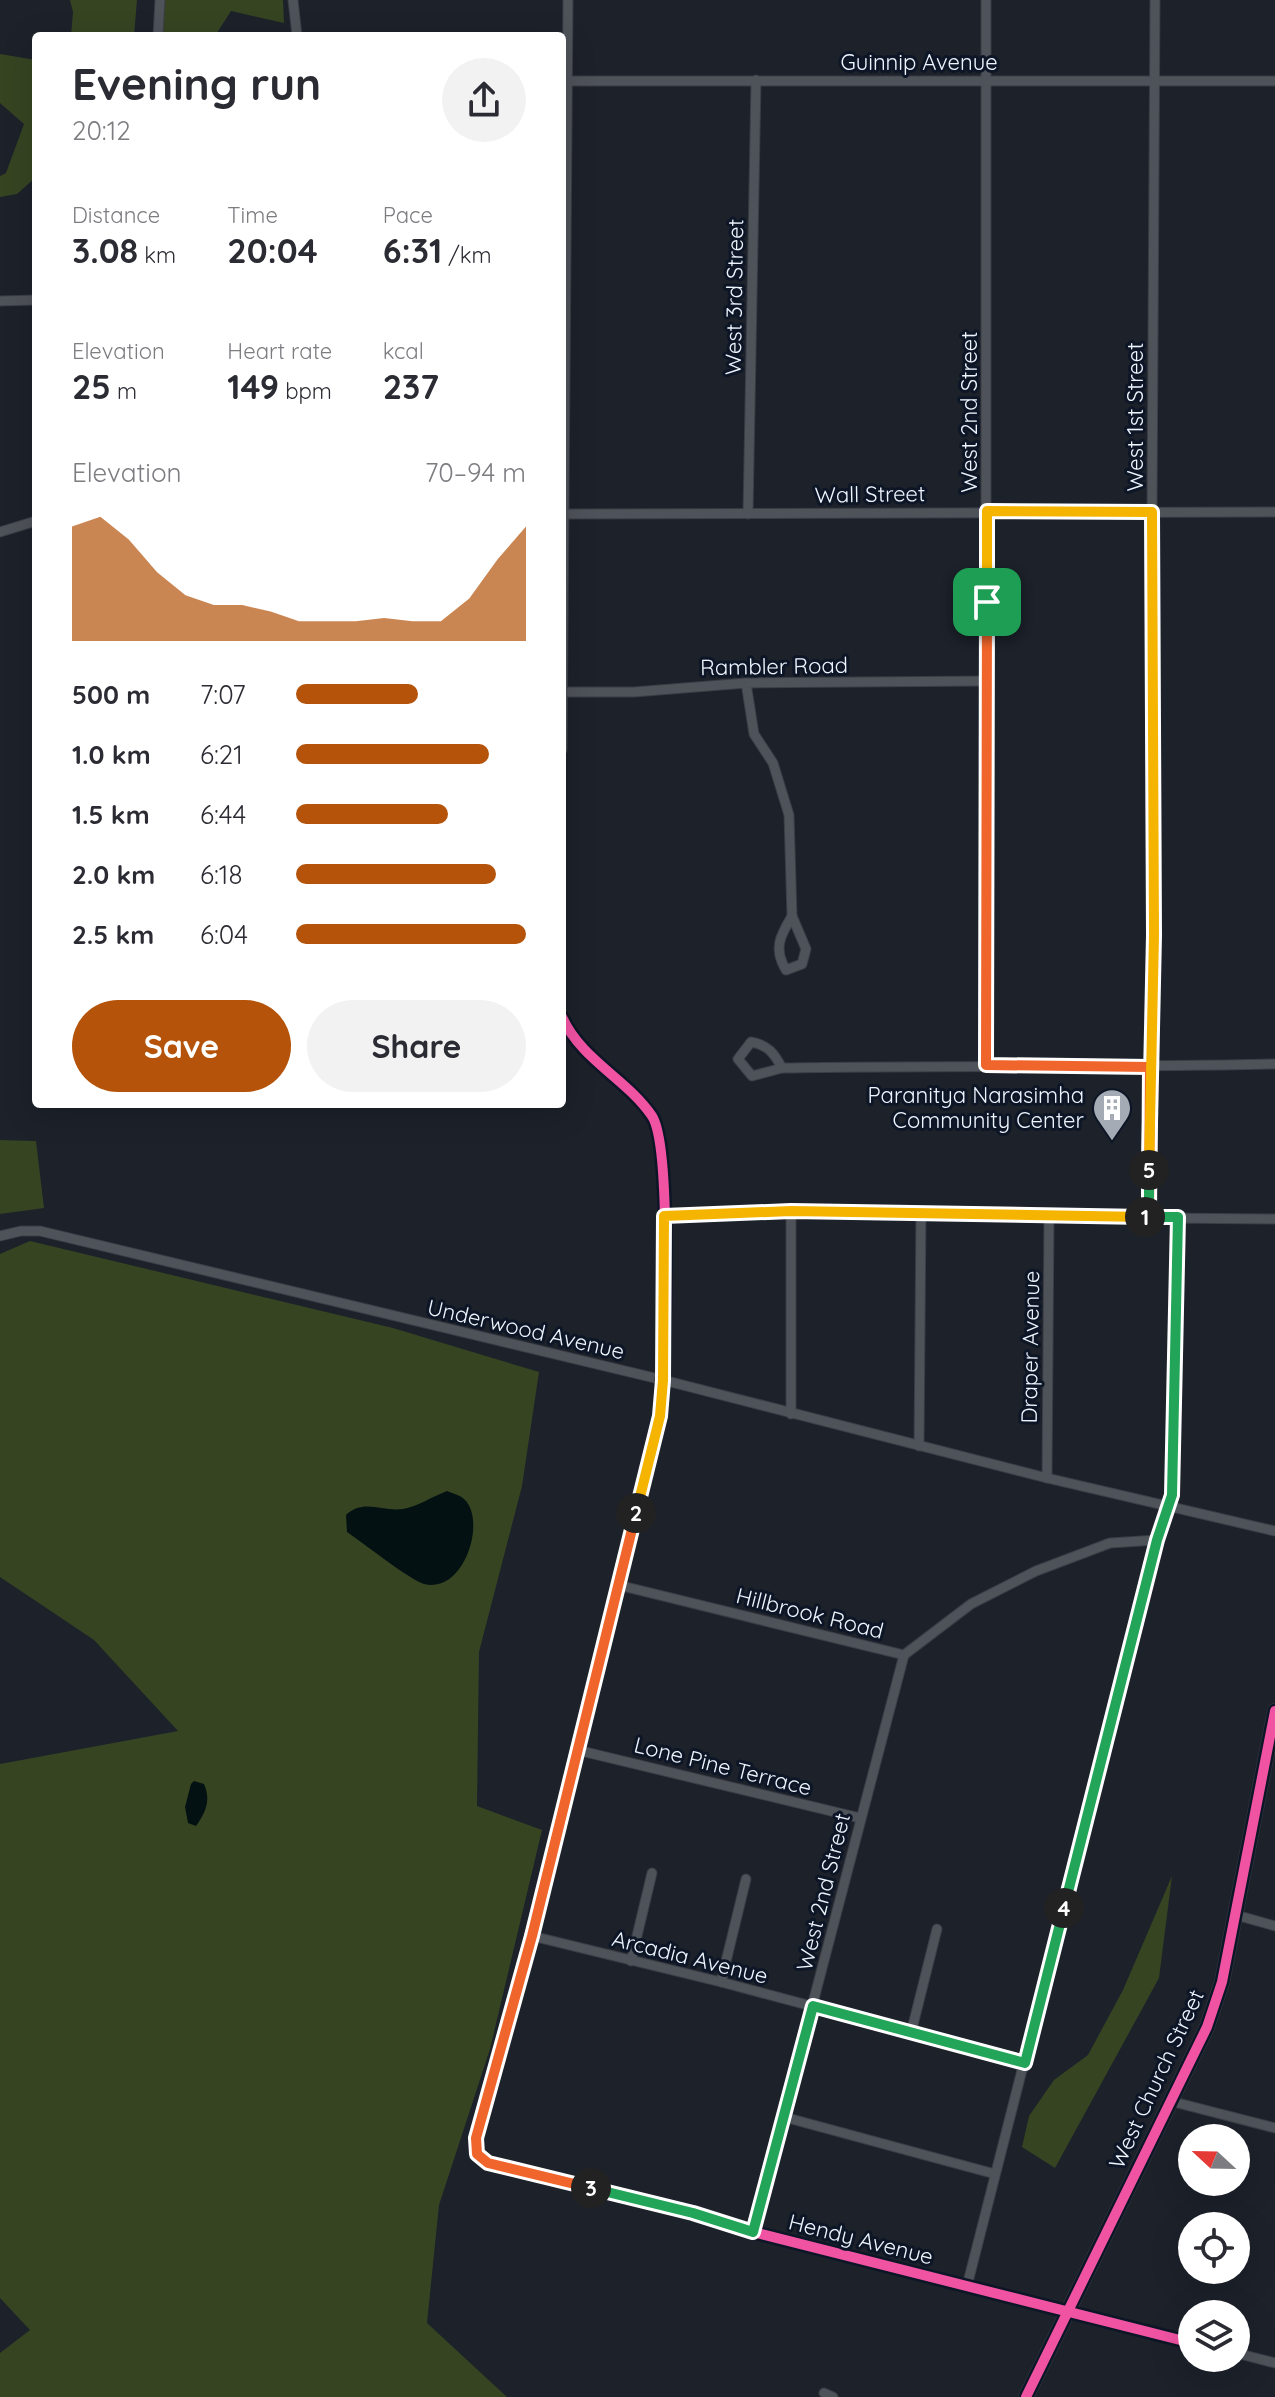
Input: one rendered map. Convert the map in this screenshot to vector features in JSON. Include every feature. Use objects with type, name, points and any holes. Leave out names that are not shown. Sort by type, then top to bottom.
[{"type":"main road","name":"West Church Street","points":[[1026,2397],[1207,2027],[1222,1982],[1271,1754],[1275,1711]]},
{"type":"street","points":[[158,32],[160,0]]},
{"type":"street","points":[[293,0],[297,32]]},
{"type":"street","points":[[566,81],[568,0]]},
{"type":"street","name":"West 2nd Street","points":[[986,0],[986,1065]]},
{"type":"street","name":"West 1st Street","points":[[1149,1217],[1154,935],[1152,512],[1155,0]]},
{"type":"street","name":"West 3rd Street","points":[[748,514],[756,80]]},
{"type":"street","name":"Guinnip Avenue","points":[[566,81],[1275,81]]},
{"type":"street","points":[[0,301],[32,300]]},
{"type":"street","name":"Wall Street","points":[[566,514],[1275,512]]},
{"type":"street","points":[[0,532],[32,522]]},
{"type":"street","name":"Rambler Road","points":[[566,692],[634,692],[746,683],[987,681]]},
{"type":"street","points":[[746,683],[754,734],[773,763],[789,815],[792,916],[806,949],[802,964],[786,970],[777,944],[792,916]]},
{"type":"street","points":[[532,1936],[660,1416],[663,1380],[662,1148],[653,1118],[633,1095],[566,1033]]},
{"type":"street","points":[[782,1068],[774,1053],[764,1044],[751,1042],[738,1059],[752,1076],[782,1068],[1275,1064]]},
{"type":"street","points":[[664,1216],[791,1211],[1275,1219]]},
{"type":"street","points":[[791,1211],[791,1414]]},
{"type":"street","points":[[919,1446],[921,1212]]},
{"type":"street","name":"Draper Avenue","points":[[1047,1478],[1049,1217]]},
{"type":"street","points":[[967,2286],[1157,1540],[1172,1495],[1178,1217]]},
{"type":"street","name":"Underwood Avenue","points":[[0,1236],[40,1231],[1275,1531]]},
{"type":"street","name":"Hillbrook Road","points":[[618,1585],[904,1655],[971,1604],[1036,1571],[1110,1543],[1157,1540]]},
{"type":"street","name":"West 2nd Street","points":[[753,2232],[904,1655]]},
{"type":"street","name":"Lone Pine Terrace","points":[[577,1750],[675,1771],[860,1818]]},
{"type":"street","points":[[631,1961],[652,1873]]},
{"type":"street","points":[[721,1982],[746,1879]]},
{"type":"street","points":[[1236,1915],[1275,1926]]},
{"type":"street","points":[[911,2033],[937,1929]]},
{"type":"street","name":"Arcadia Avenue","points":[[532,1936],[721,1982],[1025,2063]]},
{"type":"street","name":"Hendy Avenue","points":[[532,1936],[476,2138],[477,2154],[488,2163],[1178,2340]]},
{"type":"street","points":[[1170,2101],[1275,2128]]},
{"type":"street","points":[[784,2117],[995,2174]]},
{"type":"street","points":[[1250,2357],[1275,2363]]},
{"type":"green space","points":[[70,0],[137,0],[134,32],[71,32],[73,12]]},
{"type":"green space","points":[[163,0],[283,0],[284,23],[231,11],[218,32],[162,32]]},
{"type":"green space","points":[[0,54],[32,59],[32,181],[17,194],[0,197],[0,176],[6,173],[24,124],[0,103]]},
{"type":"green space","points":[[0,1140],[36,1141],[44,1208],[0,1214]]},
{"type":"green space","points":[[30,1241],[393,1328],[539,1372],[522,1486],[479,1652],[477,1806],[542,1830],[490,2049],[439,2205],[427,2323],[507,2397],[0,2397],[0,2353],[30,2330],[0,2298],[0,1764],[178,1731],[94,1640],[0,1577],[0,1254]]},
{"type":"green space","points":[[1172,1876],[1159,1978],[1055,2168],[1022,2147],[1029,2116],[1054,2080],[1088,2055],[1123,1990]]},
{"type":"shaded area","points":[[447,1491],[462,1498],[471,1509],[472,1537],[461,1567],[451,1578],[438,1584],[417,1581],[347,1532],[346,1515],[359,1507],[403,1509]]},
{"type":"shaded area","points":[[194,1781],[204,1784],[207,1795],[205,1811],[196,1826],[188,1823],[185,1807]]},
{"type":"cycle path","points":[[566,1024],[592,1058],[630,1091],[652,1116],[659,1136],[665,1212],[660,1416],[532,1936],[476,2138],[477,2154],[488,2163],[1178,2339]]},
{"type":"cycle path","points":[[1026,2397],[1207,2027],[1222,1982],[1275,1711]]},
{"type":"place","name":"Paranitya Narasimha Community Center","points":[[1112,1142]]},
{"type":"route","points":[[987,602],[986,1065],[1150,1067],[1149,1217],[791,1211],[664,1216],[660,1416],[532,1936],[476,2138],[477,2154],[488,2163],[693,2213],[753,2232],[813,2006],[1025,2063],[1157,1540],[1172,1495],[1178,1217],[1149,1217],[1154,935],[1152,512],[987,511],[987,602]]}]
